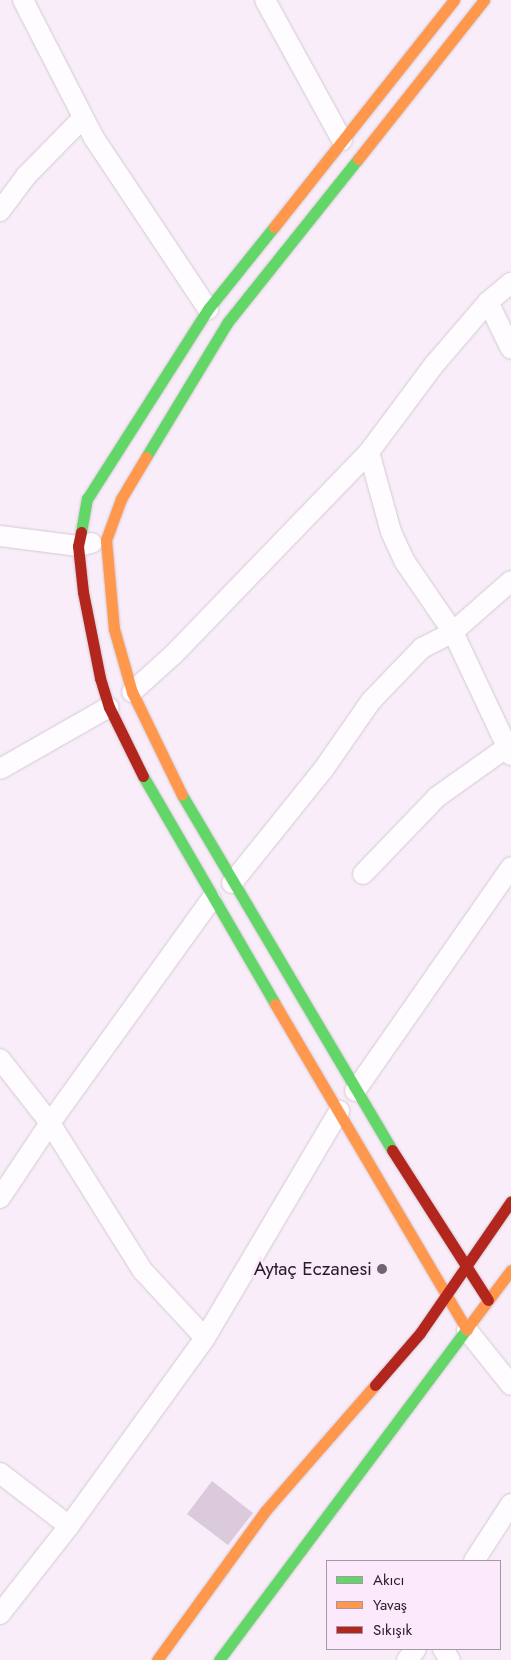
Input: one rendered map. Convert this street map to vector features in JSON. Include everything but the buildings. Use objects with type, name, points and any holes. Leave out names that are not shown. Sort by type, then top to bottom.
[{"type":"street","points":[[23,0],[83,118],[208,309]]},
{"type":"street","points":[[265,0],[342,140]]},
{"type":"street","points":[[454,0],[208,309],[87,499],[78,546],[83,592],[100,678],[109,707],[162,813],[211,900],[339,1111],[445,1297],[467,1330],[511,1385]]},
{"type":"street","points":[[484,0],[227,323],[120,499],[106,540],[114,630],[132,692],[191,814],[355,1091],[465,1268],[488,1300]]},
{"type":"street","points":[[0,211],[26,176],[83,118]]},
{"type":"street","points":[[132,692],[173,655],[369,452],[433,366],[488,302],[511,283]]},
{"type":"street","points":[[488,302],[511,349]]},
{"type":"street","points":[[363,874],[437,798],[509,751],[453,632],[405,562],[391,532],[369,452]]},
{"type":"street","points":[[0,536],[78,546],[106,540]]},
{"type":"street","points":[[232,883],[323,770],[371,701],[422,648],[453,632],[511,581]]},
{"type":"street","points":[[0,769],[109,707]]},
{"type":"street","points":[[355,1091],[511,867]]},
{"type":"street","points":[[0,1198],[50,1123],[211,900]]},
{"type":"street","points":[[0,1059],[50,1123],[142,1271],[205,1338]]},
{"type":"street","points":[[0,1614],[69,1526],[205,1338],[339,1111]]},
{"type":"street","points":[[156,1660],[266,1510],[420,1333],[511,1201]]},
{"type":"street","points":[[219,1660],[511,1270]]},
{"type":"street","points":[[0,1473],[69,1526]]},
{"type":"street","points":[[475,1560],[511,1504]]},
{"type":"street","points":[[407,1660],[415,1650]]},
{"type":"traffic: fast","points":[[146,457],[227,323],[358,159]]},
{"type":"traffic: fast","points":[[81,532],[87,499],[208,309],[274,227]]},
{"type":"traffic: fast","points":[[143,776],[275,1004]]},
{"type":"traffic: fast","points":[[182,795],[392,1150]]},
{"type":"traffic: fast","points":[[219,1660],[468,1327]]},
{"type":"traffic: slow","points":[[274,227],[454,0]]},
{"type":"traffic: slow","points":[[358,159],[484,0]]},
{"type":"traffic: slow","points":[[146,457],[121,499],[106,540],[114,629],[132,692],[182,795]]},
{"type":"traffic: slow","points":[[275,1004],[467,1330]]},
{"type":"traffic: slow","points":[[468,1327],[511,1270]]},
{"type":"traffic: slow","points":[[157,1660],[266,1510],[375,1385]]},
{"type":"traffic: jam","points":[[81,532],[78,546],[83,592],[100,678],[109,707],[143,776]]},
{"type":"traffic: jam","points":[[392,1150],[488,1300]]},
{"type":"traffic: jam","points":[[375,1385],[420,1333],[511,1201]]},
{"type":"place","name":"Aytaç Eczanesi","points":[[382,1269]]}]
